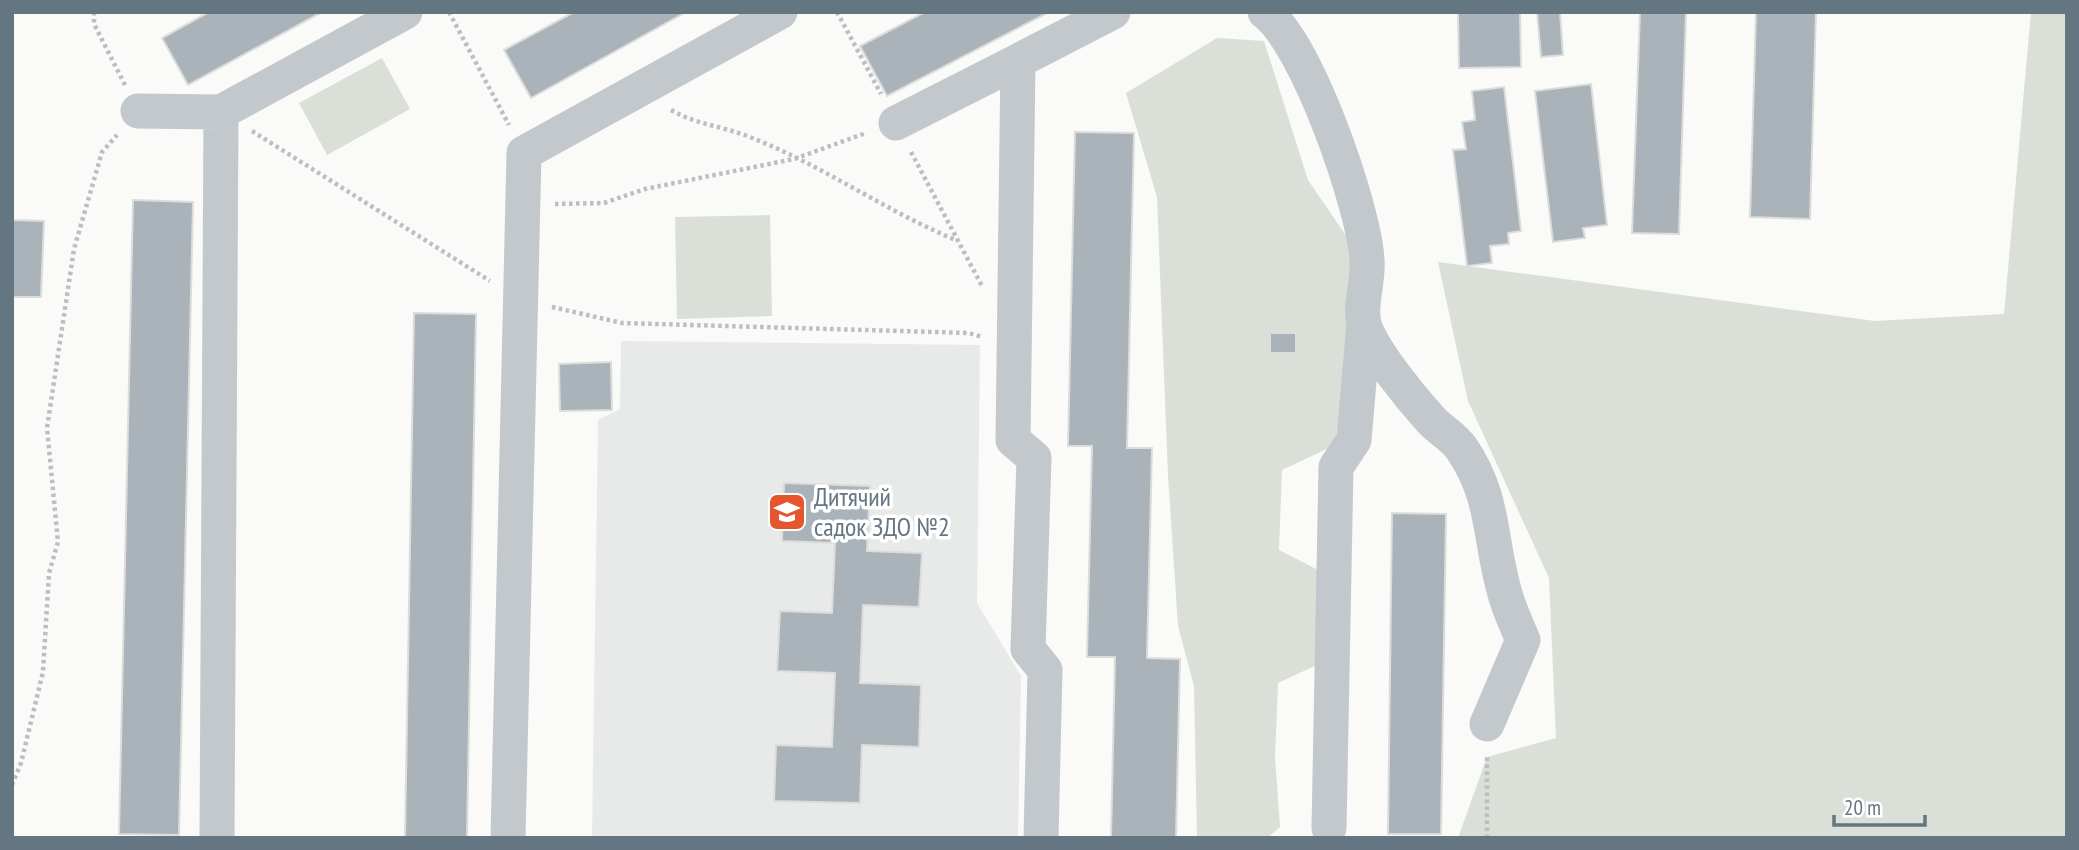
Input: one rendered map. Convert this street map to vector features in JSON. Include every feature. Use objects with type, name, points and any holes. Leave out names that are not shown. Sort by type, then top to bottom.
[{"type":"lane","points":[[138,111],[221,112],[405,12]]},
{"type":"lane","points":[[508,838],[524,153],[780,12]]},
{"type":"lane","points":[[896,123],[1113,12]]},
{"type":"lane","points":[[1265,12],[1275,19],[1306,68],[1348,180],[1367,259],[1354,440],[1336,467],[1329,828]]},
{"type":"lane","points":[[1018,61],[1013,440],[1034,458],[1028,649],[1045,670],[1041,838]]},
{"type":"lane","points":[[217,838],[221,112]]},
{"type":"lane","points":[[1364,323],[1388,366],[1431,420],[1461,447],[1486,495],[1504,591],[1523,640],[1487,724]]},
{"type":"path","points":[[12,785],[21,763],[43,672],[49,573],[58,542],[47,428],[74,249],[102,152],[138,111],[94,24],[94,12]]},
{"type":"path","points":[[449,12],[524,153]]},
{"type":"path","points":[[837,12],[983,289]]},
{"type":"path","points":[[636,91],[690,121],[746,136],[857,189],[909,221],[958,242]]},
{"type":"path","points":[[221,112],[521,300],[622,323],[969,333],[1014,349]]},
{"type":"path","points":[[523,205],[604,202],[645,189],[794,159],[896,123]]},
{"type":"path","points":[[1487,724],[1487,838]]},
{"type":"shaded area","points":[[2031,12],[2067,12],[2067,838],[1458,838],[1487,757],[1556,738],[1549,578],[1468,401],[1438,262],[1875,321],[2004,314]]},
{"type":"shaded area","points":[[1217,38],[1264,41],[1308,180],[1351,243],[1350,388],[1333,446],[1282,470],[1279,550],[1322,572],[1321,663],[1278,683],[1275,758],[1280,827],[1267,838],[1197,838],[1194,686],[1178,626],[1168,475],[1157,197],[1126,93]]},
{"type":"shaded area","points":[[382,58],[410,109],[327,155],[299,103]]},
{"type":"shaded area","points":[[770,215],[772,316],[677,319],[675,217]]},
{"type":"shaded area","name":"Дитячий садок ЗДО №2","points":[[621,341],[980,345],[977,603],[1021,676],[1018,838],[592,838],[598,420],[620,409]]},
{"type":"building","points":[[209,12],[322,12],[188,85],[162,38]]},
{"type":"building","points":[[574,12],[686,12],[531,98],[504,50]]},
{"type":"building","points":[[925,12],[1049,12],[887,96],[860,46]]},
{"type":"building","points":[[1458,12],[1520,12],[1521,67],[1459,68]]},
{"type":"building","points":[[1537,12],[1560,12],[1563,55],[1541,57]]},
{"type":"building","points":[[1640,12],[1686,12],[1679,234],[1632,233]]},
{"type":"building","points":[[1756,12],[1816,12],[1810,219],[1750,217]]},
{"type":"building","points":[[1591,84],[1607,225],[1583,228],[1585,238],[1553,242],[1535,91]]},
{"type":"building","points":[[1504,87],[1521,231],[1508,233],[1509,244],[1490,246],[1492,263],[1467,266],[1453,150],[1466,149],[1462,122],[1475,120],[1472,91]]},
{"type":"building","points":[[1075,132],[1134,133],[1127,448],[1152,448],[1147,658],[1180,659],[1176,838],[1111,838],[1115,657],[1087,657],[1092,446],[1068,446]]},
{"type":"building","points":[[133,200],[193,202],[179,835],[119,834]]},
{"type":"building","points":[[12,220],[44,221],[41,297],[12,297]]},
{"type":"building","points":[[414,313],[476,314],[467,838],[405,838]]},
{"type":"building","points":[[1270,333],[1296,333],[1296,353],[1270,353]]},
{"type":"building","points":[[611,362],[612,410],[560,411],[559,364]]},
{"type":"building","points":[[784,483],[870,486],[867,551],[922,553],[919,607],[863,605],[860,683],[921,685],[919,747],[862,745],[860,803],[774,801],[776,745],[832,747],[835,673],[777,671],[780,611],[832,613],[835,543],[782,541]]},
{"type":"building","points":[[1392,513],[1446,514],[1441,834],[1388,834]]},
{"type":"place","name":"Дитячий садок ЗДО №2","points":[[787,512]]}]
